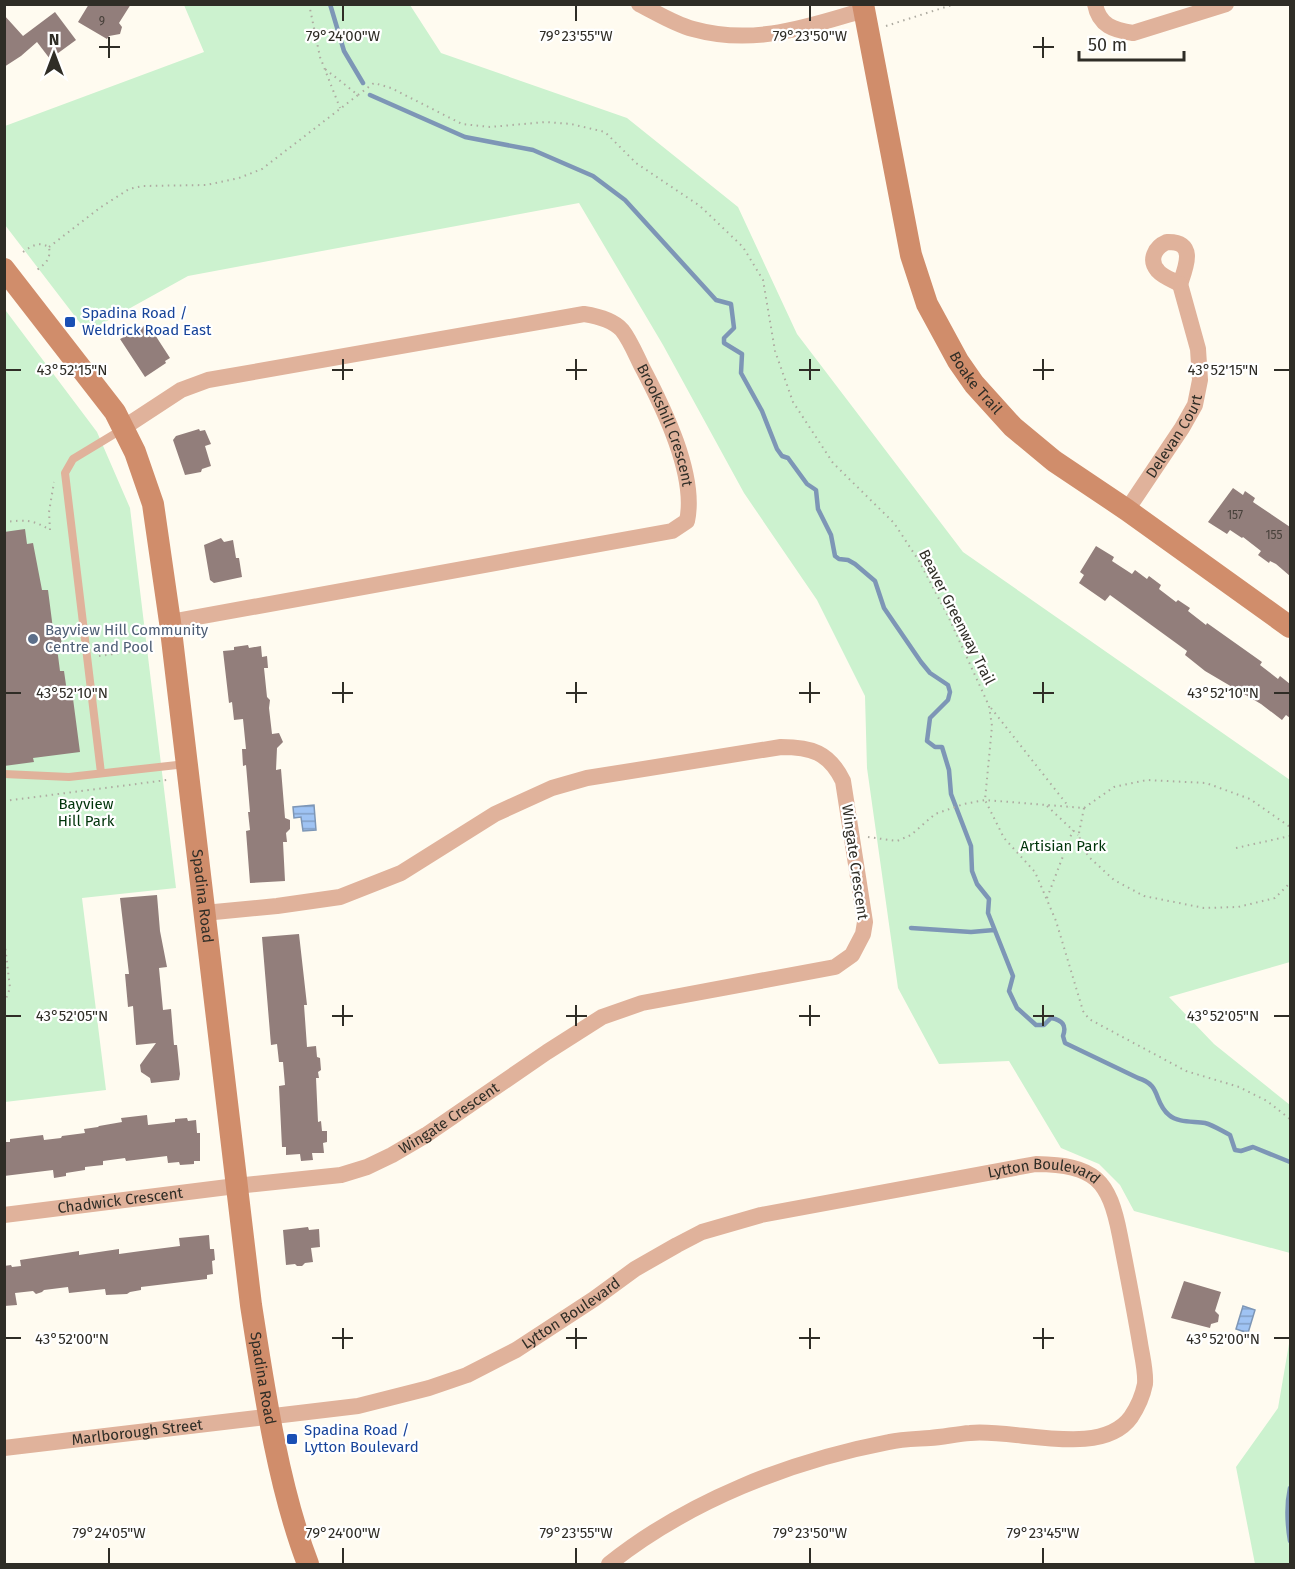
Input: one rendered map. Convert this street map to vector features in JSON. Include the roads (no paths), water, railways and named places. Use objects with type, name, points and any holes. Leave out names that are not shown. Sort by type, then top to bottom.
[{"type":"street","points":[[639,4],[692,29],[725,36],[784,33],[865,15]]},
{"type":"street","points":[[1095,4],[1100,20],[1108,27],[1133,33],[1227,4]]},
{"type":"street","name":"Boake Trail","points":[[865,15],[911,255],[927,304],[941,333],[974,384],[1013,427],[1054,461],[1127,510],[1290,627]]},
{"type":"street","name":"Spadina Road","points":[[7,276],[115,412],[135,452],[153,504],[170,622],[251,1305],[270,1417],[287,1494],[308,1564]]},
{"type":"street","name":"Delevan Court","points":[[1127,510],[1195,405],[1200,380],[1198,349],[1180,284]]},
{"type":"street","name":"Brookshill Crescent","points":[[123,428],[181,390],[208,380],[584,314],[598,316],[621,329],[662,405],[680,454],[689,510],[687,521],[672,531],[170,622]]},
{"type":"street","name":"Wingate Crescent","points":[[204,913],[340,897],[402,873],[495,814],[552,788],[587,778],[781,747],[804,747],[820,753],[837,769],[843,781],[865,922],[863,934],[852,955],[835,967],[642,1003],[602,1017],[426,1135],[366,1167],[341,1175],[236,1186]]},
{"type":"street","name":"Lytton Boulevard","points":[[270,1417],[358,1406],[429,1388],[467,1374],[516,1350],[594,1299],[634,1269],[702,1233],[732,1223],[761,1215],[1036,1164],[1074,1167],[1096,1177],[1107,1192],[1115,1209],[1145,1382],[1143,1394],[1132,1417],[1113,1433],[1081,1439],[972,1432],[891,1441],[808,1461],[760,1479],[712,1501],[633,1545],[609,1564]]},
{"type":"street","name":"Chadwick Crescent","points":[[4,1215],[236,1186]]},
{"type":"street","name":"Marlborough Street","points":[[4,1448],[270,1417]]},
{"type":"lane","points":[[101,773],[65,472],[73,459],[123,428]]},
{"type":"lane","points":[[4,774],[69,777],[187,764]]},
{"type":"water","points":[[314,805],[316,830],[303,831],[301,817],[294,818],[293,807]]},
{"type":"water","points":[[1243,1306],[1255,1310],[1248,1333],[1236,1329]]},
{"type":"waterway","points":[[330,4],[344,51],[363,83]]},
{"type":"waterway","points":[[370,95],[465,137],[533,150],[593,176],[625,200],[716,300],[731,304],[734,328],[724,338],[724,343],[742,354],[741,373],[762,411],[777,449],[782,456],[788,458],[807,484],[816,490],[818,509],[831,535],[835,556],[855,564],[875,581],[884,608],[921,662],[930,673],[948,685],[950,692],[948,700],[930,718],[927,741],[935,747],[942,747],[949,770],[951,794],[971,846],[972,871],[977,884],[989,899],[988,913],[1013,976],[1009,991],[1017,1008],[1036,1025],[1044,1025],[1051,1018],[1058,1020],[1064,1026],[1065,1043],[1146,1081],[1154,1089],[1164,1110],[1173,1118],[1205,1123],[1218,1128],[1230,1135],[1235,1150],[1241,1151],[1253,1147],[1290,1162]]},
{"type":"waterway","points":[[911,928],[971,932],[994,930]]},
{"type":"waterway","points":[[1290,1488],[1287,1514],[1290,1541]]},
{"type":"place","name":"Spadina Road / Weldrick Road East","points":[[70,322]]},
{"type":"place","name":"Bayview Hill Community Centre and Pool","points":[[33,639]]},
{"type":"place","name":"Spadina Road / Lytton Boulevard","points":[[292,1439]]},
{"type":"park label","name":"Bayview Hill Park","points":[[86,812]]},
{"type":"park label","name":"Artisian Park","points":[[1063,846]]}]
